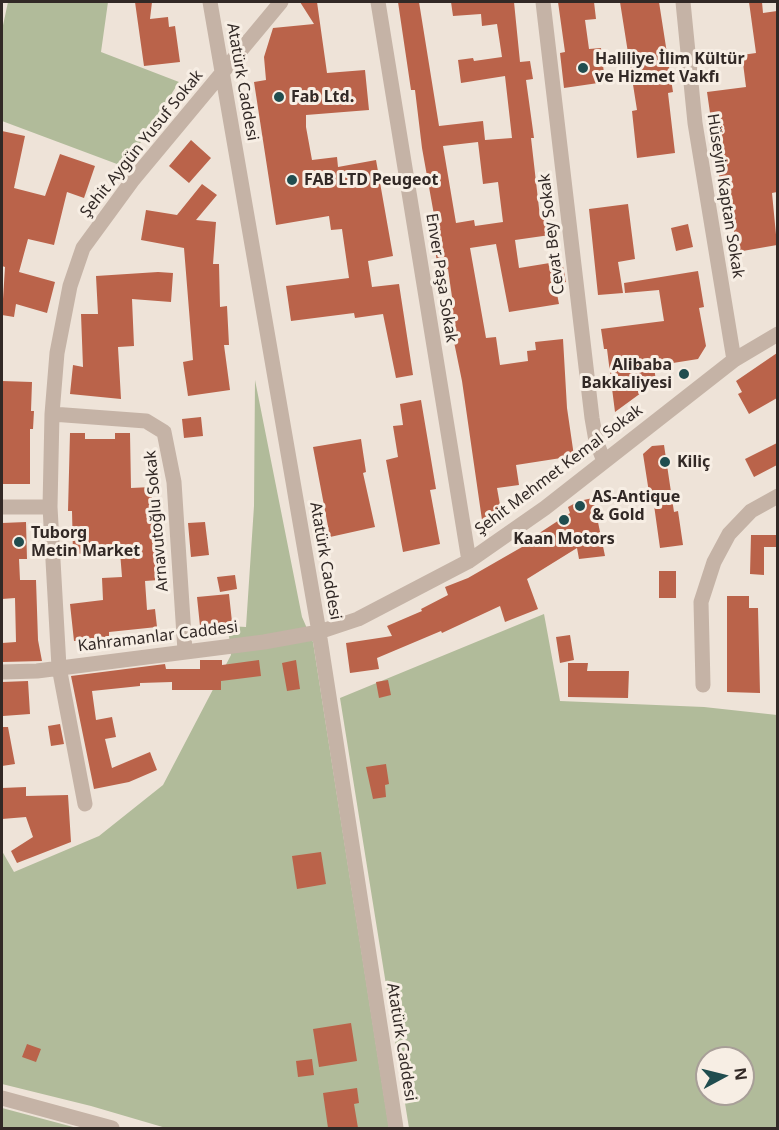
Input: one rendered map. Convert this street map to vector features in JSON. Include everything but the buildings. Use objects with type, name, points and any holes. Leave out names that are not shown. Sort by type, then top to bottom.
[{"type":"street","name":"Atatürk Caddesi","points":[[210,2],[319,632],[396,1128]]},
{"type":"street","name":"Şehit Aygün Yusuf Sokak","points":[[85,804],[59,668],[50,507],[52,414],[62,320],[83,248],[132,181],[280,2]]},
{"type":"street","name":"Enver Paşa Sokak","points":[[378,2],[469,561]]},
{"type":"street","name":"Cevat Bey Sokak","points":[[543,2],[592,418],[596,441],[604,461]]},
{"type":"street","name":"Hüseyin Kaptan Sokak","points":[[683,2],[695,123],[735,360]]},
{"type":"street","name":"Şehit Mehmet Kemal Sokak","points":[[319,632],[381,609],[469,561],[545,508],[735,360],[777,334]]},
{"type":"street","name":"Arnavutoğlu Sokak","points":[[52,414],[146,421],[164,432],[174,482],[185,651]]},
{"type":"street","points":[[703,685],[701,602],[714,562],[729,534],[751,512],[777,496]]},
{"type":"street","points":[[2,507],[50,507]]},
{"type":"street","name":"Kahramanlar Caddesi","points":[[2,672],[59,668],[319,632]]},
{"type":"street","points":[[2,1098],[112,1128]]},
{"type":"green space","points":[[8,2],[108,2],[101,52],[179,82],[125,167],[2,121],[2,30]]},
{"type":"green space","points":[[255,380],[302,617],[313,642],[389,1128],[166,1128],[91,1106],[2,1084],[2,851],[14,872],[99,836],[163,785],[231,655],[228,626],[246,627],[254,506]]},
{"type":"green space","points":[[544,614],[560,701],[704,707],[777,715],[777,1128],[409,1128],[340,698]]},
{"type":"green space","points":[[2,1108],[77,1128],[2,1128]]},
{"type":"place","name":"Haliliye İlim Kültür ve Hizmet Vakfı","points":[[583,68]]},
{"type":"place","name":"Fab Ltd.","points":[[279,97]]},
{"type":"place","name":"FAB LTD Peugeot","points":[[292,180]]},
{"type":"place","name":"Alibaba Bakkaliyesi","points":[[684,374]]},
{"type":"place","name":"Kiliç","points":[[665,462]]},
{"type":"place","name":"AS-Antique & Gold","points":[[580,506]]},
{"type":"place","name":"Kaan Motors","points":[[564,520]]},
{"type":"place","name":"Tuborg Metin Market","points":[[19,542]]}]
